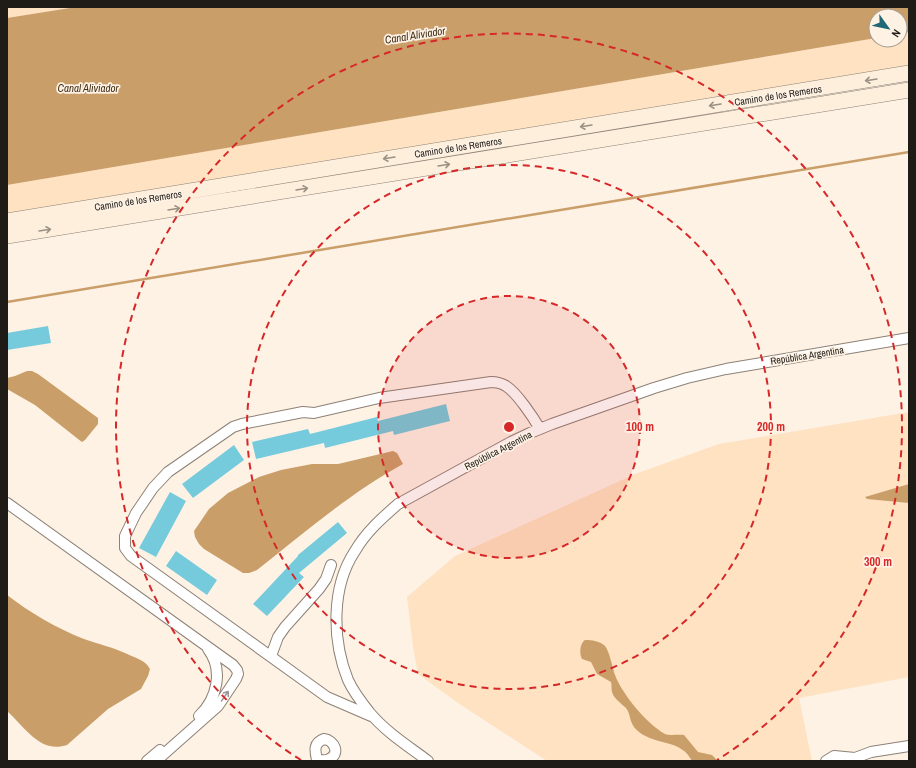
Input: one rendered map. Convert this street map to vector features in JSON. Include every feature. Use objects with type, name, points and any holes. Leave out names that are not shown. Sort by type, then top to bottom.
[{"type":"main road","name":"Camino de los Remeros","points":[[7,221],[909,73]]},
{"type":"main road","name":"Camino de los Remeros","points":[[7,236],[909,90]]},
{"type":"street","name":"República Argentina","points":[[428,761],[390,733],[374,717],[361,700],[348,681],[341,658],[337,636],[338,600],[342,581],[354,552],[370,530],[398,504],[511,442],[540,429],[687,378],[726,369],[909,338]]},
{"type":"street","points":[[374,717],[327,696],[131,556],[125,548],[125,536],[136,513],[153,488],[168,472],[233,427],[242,424],[304,412],[314,413],[379,398],[491,382],[500,383],[508,387],[530,412],[540,429]]},
{"type":"street","points":[[7,504],[233,665],[237,670],[238,674],[236,679],[218,706],[156,761]]},
{"type":"street","points":[[271,656],[278,637],[285,626],[319,589],[326,579],[331,565]]},
{"type":"street","points":[[147,761],[190,725],[203,712],[211,700],[217,683],[216,668],[212,655],[204,645]]},
{"type":"street","points":[[826,761],[834,756],[855,759],[871,752],[909,746]]},
{"type":"shaded area","points":[[7,7],[76,7],[7,18]]},
{"type":"shaded area","points":[[908,32],[909,67],[7,217],[7,185],[868,39],[868,48],[908,48]]},
{"type":"shaded area","points":[[909,412],[909,677],[799,698],[812,761],[547,761],[458,703],[418,674],[407,597],[455,556],[635,474],[719,444]]},
{"type":"water","name":"Canal Aliviador","points":[[76,7],[909,7],[909,32],[908,8],[868,8],[868,39],[7,185],[7,18]]},
{"type":"water","points":[[27,371],[32,371],[38,374],[98,418],[98,424],[85,440],[82,442],[35,405],[7,389],[7,378]]},
{"type":"water","points":[[393,451],[397,453],[403,464],[383,475],[346,501],[257,570],[249,573],[243,573],[204,549],[195,537],[194,531],[209,509],[228,493],[259,477],[281,470],[312,464],[338,464]]},
{"type":"water","points":[[909,484],[909,503],[867,499],[865,497]]},
{"type":"water","points":[[7,595],[34,614],[64,630],[84,639],[135,657],[146,663],[150,669],[141,689],[108,709],[67,745],[57,747],[49,746],[41,742],[27,731],[7,711]]},
{"type":"water","points":[[583,641],[596,641],[605,646],[618,683],[643,716],[665,734],[684,735],[698,752],[712,755],[718,761],[692,761],[682,749],[653,739],[639,732],[633,726],[626,708],[616,699],[613,694],[611,682],[597,674],[591,662],[582,659],[580,649]]},
{"type":"building","points":[[48,326],[51,343],[7,350],[7,333]]},
{"type":"building","points":[[446,404],[450,421],[394,435],[393,431],[325,448],[324,443],[256,459],[252,442],[308,429],[310,434],[377,417],[378,421]]},
{"type":"building","points":[[234,445],[244,460],[193,498],[182,484]]},
{"type":"building","points":[[170,492],[186,501],[156,557],[139,548]]},
{"type":"building","points":[[338,522],[347,533],[299,573],[304,577],[267,616],[253,604],[298,555]]},
{"type":"building","points":[[176,551],[217,580],[207,595],[166,566]]},
{"type":"waterway","points":[[7,302],[909,152]]}]
